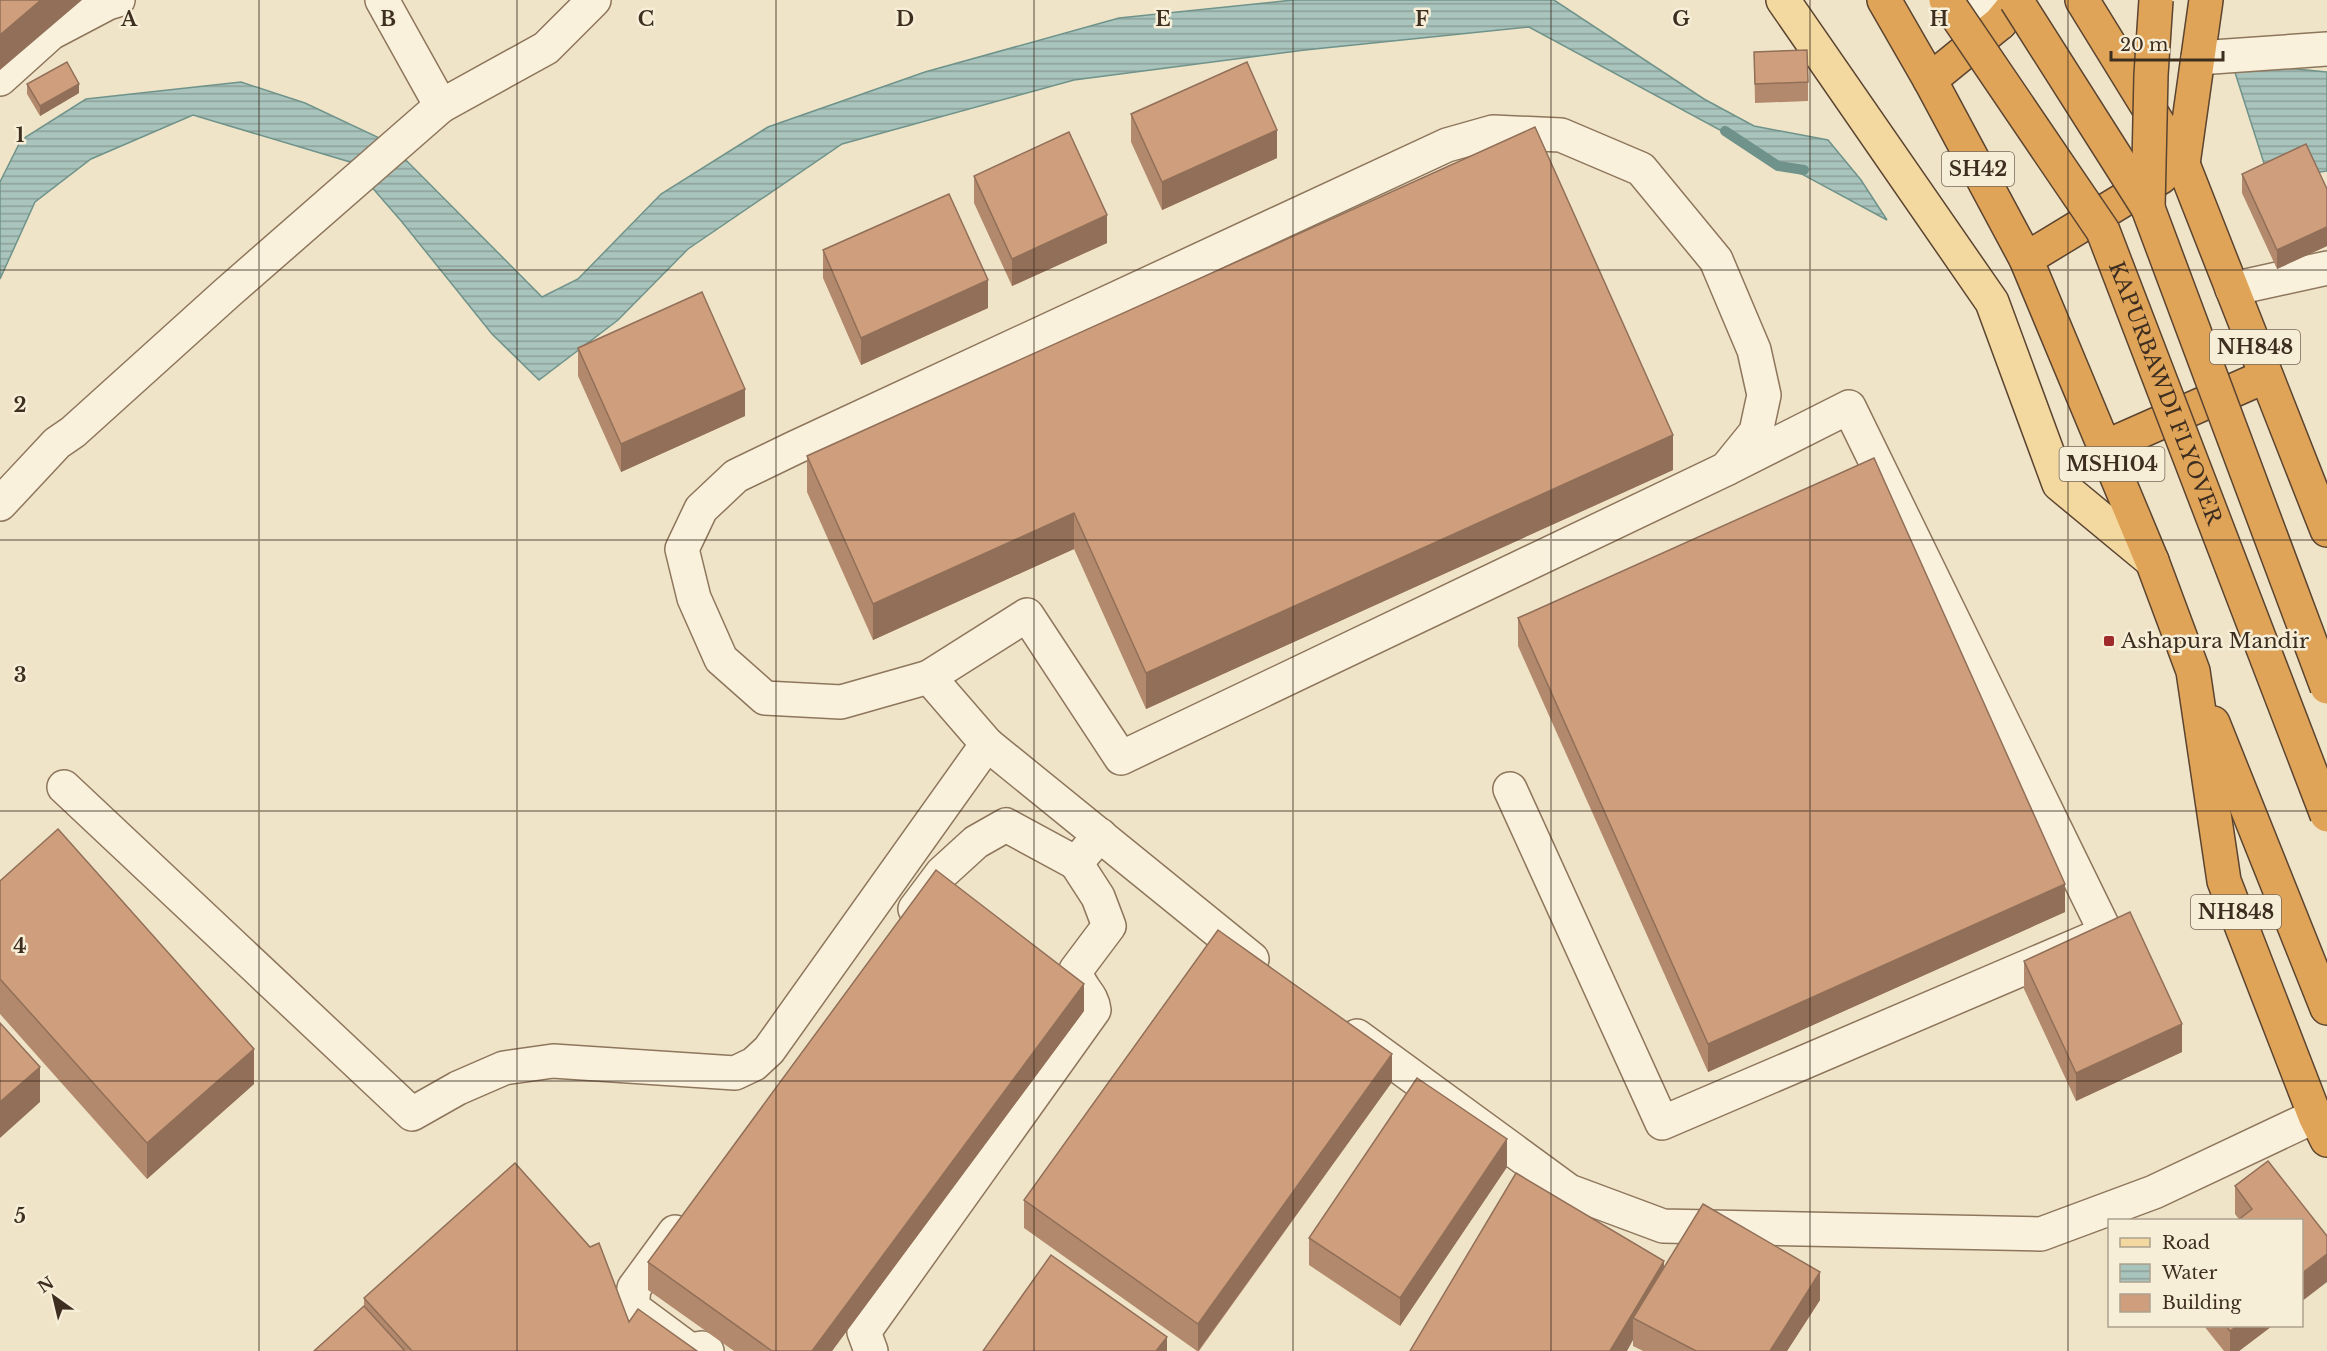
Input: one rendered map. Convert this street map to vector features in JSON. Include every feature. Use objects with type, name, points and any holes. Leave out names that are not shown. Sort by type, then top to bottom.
[{"type":"highway","name":"SH42","points":[[1884,0],[1930,80],[2026,259]]},
{"type":"highway","name":"KAPURBAWDI FLYOVER","points":[[1946,0],[2103,231],[2327,815]]},
{"type":"highway","points":[[2026,259],[2183,164],[2082,0]]},
{"type":"highway","points":[[2148,208],[2151,75],[2156,0]]},
{"type":"highway","name":"NH848","points":[[2206,0],[2183,164],[2327,530]]},
{"type":"highway","points":[[1930,80],[2004,6],[2148,208],[2327,687]]},
{"type":"highway","name":"MSH104","points":[[2026,259],[2152,561],[2193,672]]},
{"type":"highway","points":[[2104,447],[2266,376]]},
{"type":"highway","points":[[2193,672],[2327,1008]]},
{"type":"highway","name":"NH848","points":[[2193,672],[2224,882],[2321,1128]]},
{"type":"main road","points":[[1783,0],[1992,302],[2059,484],[2152,561]]},
{"type":"street","points":[[0,79],[51,33],[118,0]]},
{"type":"street","points":[[382,0],[441,106]]},
{"type":"street","points":[[0,504],[57,443],[73,432],[399,141],[441,106],[546,48],[594,0]]},
{"type":"street","points":[[2198,58],[2327,49]]},
{"type":"street","points":[[1510,789],[1662,1123],[2106,933],[1850,406],[1726,469],[1121,758],[1027,615],[929,677],[841,702],[765,698],[721,659],[694,598],[682,549],[701,509],[736,476],[1447,145],[1493,132],[1561,135],[1641,169],[1716,260],[1754,350],[1764,395],[1756,432],[1726,469]]},
{"type":"street","points":[[2232,289],[2327,268]]},
{"type":"street","points":[[929,677],[987,744],[1279,979]]},
{"type":"street","points":[[64,787],[412,1114],[458,1088],[504,1068],[524,1065],[553,1062],[735,1073],[754,1064],[809,1016],[987,744]]},
{"type":"street","points":[[895,937],[942,873],[976,842],[1006,825],[1028,778]]},
{"type":"street","points":[[871,1351],[864,1332],[1094,1010],[1093,998],[1078,982],[1076,970],[1109,926],[1098,897],[1076,863],[1006,825]]},
{"type":"street","points":[[1076,863],[1100,835]]},
{"type":"street","points":[[1337,1021],[1569,1191],[1663,1226],[2041,1234],[2321,1128]]},
{"type":"street","points":[[691,1211],[634,1288],[632,1307],[690,1350],[702,1348],[707,1351]]},
{"type":"water","points":[[1293,0],[1554,0],[1704,99],[1754,126],[1828,140],[1861,180],[1887,220],[1529,27],[1305,50],[1074,80],[842,144],[688,249],[618,320],[539,380],[492,334],[402,222],[350,162],[193,115],[91,159],[35,202],[0,279],[0,182],[21,140],[86,99],[241,82],[305,103],[388,142],[542,297],[578,279],[661,194],[768,127],[925,72],[1119,18]]},
{"type":"water","points":[[2232,63],[2327,72],[2327,171],[2269,179]]},
{"type":"building","points":[[0,0],[41,0],[0,35]]},
{"type":"building","points":[[1807,50],[1808,82],[1755,84],[1754,52]]},
{"type":"building","points":[[67,62],[79,84],[40,106],[27,84]]},
{"type":"building","points":[[1247,62],[1277,130],[1162,182],[1131,114]]},
{"type":"building","points":[[1535,127],[1673,435],[1146,673],[1074,513],[873,604],[807,456]]},
{"type":"building","points":[[1069,132],[1107,215],[1012,259],[974,176]]},
{"type":"building","points":[[2306,144],[2327,189],[2327,227],[2277,250],[2242,174]]},
{"type":"building","points":[[949,194],[988,280],[861,338],[823,250]]},
{"type":"building","points":[[702,292],[745,389],[621,444],[578,348]]},
{"type":"building","points":[[1874,458],[2065,884],[1708,1044],[1518,618]]},
{"type":"building","points":[[58,829],[254,1049],[147,1143],[0,979],[0,881]]},
{"type":"building","points":[[936,870],[1084,984],[812,1351],[772,1351],[648,1262]]},
{"type":"building","points":[[2130,912],[2182,1024],[2076,1073],[2024,961]]},
{"type":"building","points":[[1218,930],[1392,1054],[1198,1324],[1024,1200]]},
{"type":"building","points":[[0,1023],[40,1067],[0,1102]]},
{"type":"building","points":[[1417,1078],[1507,1139],[1400,1298],[1309,1238]]},
{"type":"building","points":[[2268,1161],[2327,1236],[2327,1254],[2303,1272],[2303,1219],[2240,1219],[2252,1209],[2235,1186]]},
{"type":"building","points":[[515,1163],[590,1247],[599,1243],[629,1322],[638,1309],[697,1351],[412,1351],[364,1298]]},
{"type":"building","points":[[1516,1173],[1664,1261],[1610,1351],[1410,1351]]},
{"type":"building","points":[[1703,1204],[1820,1272],[1770,1351],[1696,1351],[1633,1318]]},
{"type":"building","points":[[1051,1255],[1167,1337],[1156,1351],[983,1351]]},
{"type":"building","points":[[364,1306],[405,1351],[314,1351]]},
{"type":"waterway","points":[[1725,131],[1778,166],[1804,170]]},
{"type":"place","name":"Ashapura Mandir","points":[[2109,641]]}]
